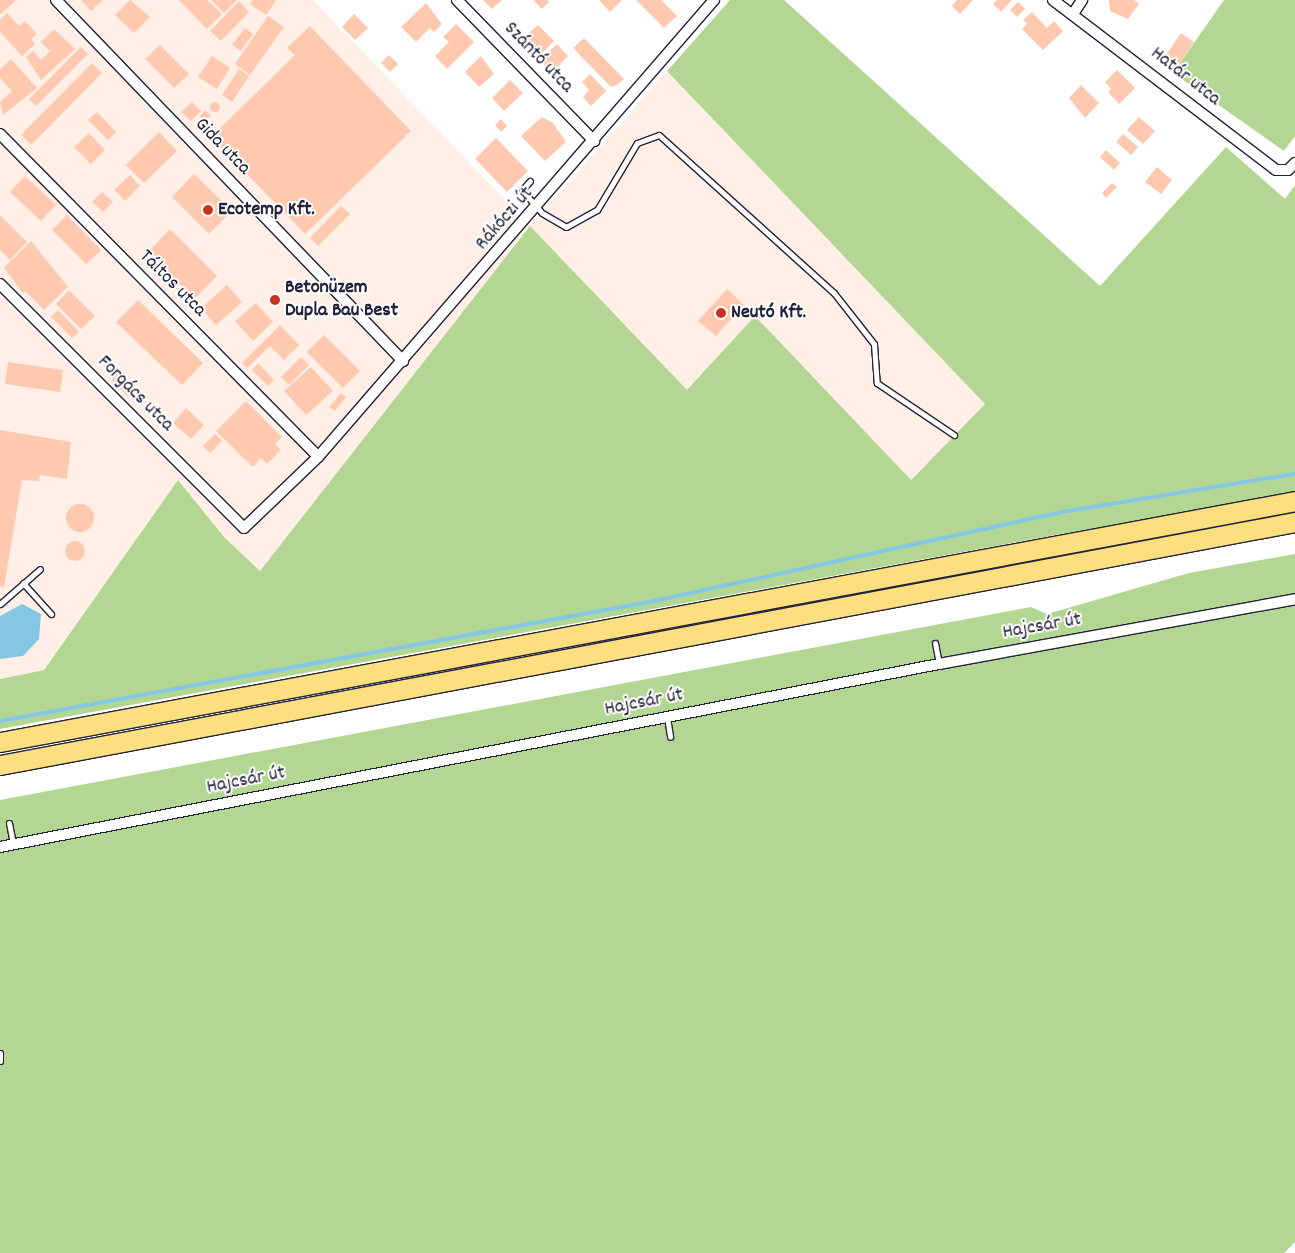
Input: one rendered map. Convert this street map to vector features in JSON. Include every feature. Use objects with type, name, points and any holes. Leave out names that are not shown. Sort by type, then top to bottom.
[{"type":"highway","points":[[0,742],[1295,501]]},
{"type":"highway","points":[[0,765],[1295,522]]},
{"type":"highway","points":[[0,733],[81,728]]},
{"type":"street","name":"Gida utca","points":[[56,0],[403,361]]},
{"type":"street","name":"Szántó utca","points":[[457,0],[594,141]]},
{"type":"street","name":"Rákóczi út","points":[[244,528],[318,457],[537,208],[714,0]]},
{"type":"street","name":"Határ utca","points":[[1054,0],[1276,170],[1288,170],[1295,163]]},
{"type":"street","points":[[1073,14],[1082,0]]},
{"type":"street","name":"Táltos utca","points":[[0,134],[318,457]]},
{"type":"street","name":"Forgács utca","points":[[0,284],[244,528]]},
{"type":"street","name":"Hajcsár út","points":[[0,847],[939,664],[1295,599]]},
{"type":"lane","points":[[530,181],[522,190],[537,208],[566,227],[597,210],[637,143],[659,135],[834,293],[874,344],[878,383],[954,435]]},
{"type":"lane","points":[[0,604],[40,569]]},
{"type":"lane","points":[[24,583],[51,614]]},
{"type":"lane","points":[[935,643],[939,664]]},
{"type":"lane","points":[[667,717],[670,737]]},
{"type":"lane","points":[[9,823],[13,844]]},
{"type":"lane","points":[[0,1053],[0,1061]]},
{"type":"shaded area","points":[[0,0],[313,0],[530,226],[667,71],[985,404],[910,480],[755,316],[687,391],[530,227],[260,571],[224,537],[178,480],[44,670],[0,679]]},
{"type":"green space","points":[[730,0],[784,0],[1100,286],[1226,147],[1285,199],[1295,185],[1295,495],[1066,533],[0,729],[0,679],[44,670],[178,480],[224,537],[260,571],[530,226],[687,390],[755,316],[911,480],[985,404],[667,71]]},
{"type":"green space","points":[[1224,0],[1295,0],[1295,136],[1284,151],[1173,73]]},
{"type":"green space","points":[[1295,554],[1295,1242],[1284,1253],[0,1253],[0,800],[1031,607],[1047,614],[1189,573]]},
{"type":"water","points":[[22,604],[41,614],[39,639],[23,656],[0,659],[0,616]]},
{"type":"building","points":[[0,0],[16,0],[0,15]]},
{"type":"building","points":[[81,0],[103,0],[91,11]]},
{"type":"building","points":[[130,0],[150,17],[134,33],[115,15]]},
{"type":"building","points":[[179,0],[207,0],[222,14],[207,29]]},
{"type":"building","points":[[211,0],[237,0],[224,13]]},
{"type":"building","points":[[253,0],[276,0],[266,15],[250,4]]},
{"type":"building","points":[[483,0],[502,0],[492,9]]},
{"type":"building","points":[[533,0],[547,0],[549,2],[542,9]]},
{"type":"building","points":[[599,0],[622,0],[610,12]]},
{"type":"building","points":[[636,0],[661,0],[677,16],[664,28]]},
{"type":"building","points":[[957,0],[973,0],[960,14],[952,6]]},
{"type":"building","points":[[997,0],[1012,0],[1001,12],[993,4]]},
{"type":"building","points":[[1109,0],[1134,0],[1139,4],[1128,19],[1110,11]]},
{"type":"building","points":[[239,1],[249,12],[221,41],[210,31]]},
{"type":"building","points":[[1018,2],[1025,9],[1017,17],[1010,10]]},
{"type":"building","points":[[426,3],[442,24],[434,32],[430,28],[416,42],[401,27]]},
{"type":"building","points":[[1032,12],[1047,28],[1054,21],[1063,31],[1043,50],[1022,29],[1027,24],[1023,20]]},
{"type":"building","points":[[7,13],[19,26],[25,21],[37,34],[31,39],[35,44],[22,56],[0,32],[0,20]]},
{"type":"building","points":[[354,14],[368,28],[355,40],[342,27]]},
{"type":"building","points":[[268,16],[284,27],[250,75],[235,64]]},
{"type":"building","points":[[456,24],[474,42],[447,69],[435,56],[449,42],[443,37]]},
{"type":"building","points":[[538,25],[554,41],[541,54],[524,37]]},
{"type":"building","points":[[310,26],[411,131],[305,234],[211,137],[295,55],[287,48]]},
{"type":"building","points":[[245,28],[253,34],[241,51],[232,45]]},
{"type":"building","points":[[54,29],[75,49],[41,80],[26,57],[33,51],[41,60],[50,51],[41,42]]},
{"type":"building","points":[[1181,33],[1194,42],[1179,64],[1166,55]]},
{"type":"building","points":[[584,38],[624,79],[617,85],[611,87],[573,48]]},
{"type":"building","points":[[557,44],[568,56],[556,68],[553,65],[548,69],[540,61]]},
{"type":"building","points":[[160,45],[189,74],[174,88],[145,59]]},
{"type":"building","points":[[81,47],[88,54],[36,106],[29,99]]},
{"type":"building","points":[[389,55],[398,64],[390,72],[381,63]]},
{"type":"building","points":[[212,56],[230,68],[217,89],[198,77]]},
{"type":"building","points":[[481,56],[494,74],[479,87],[465,72]]},
{"type":"building","points":[[11,59],[37,88],[3,115],[0,102],[12,91],[0,78],[0,69]]},
{"type":"building","points":[[92,63],[102,73],[31,145],[21,135]]},
{"type":"building","points":[[239,69],[249,76],[232,102],[222,95]]},
{"type":"building","points":[[1117,70],[1135,88],[1119,104],[1108,92],[1111,89],[1105,82]]},
{"type":"building","points":[[590,74],[606,91],[591,106],[583,97],[589,90],[582,82]]},
{"type":"building","points":[[510,80],[523,93],[504,111],[492,98]]},
{"type":"building","points":[[1081,85],[1099,103],[1085,118],[1069,98]]},
{"type":"building","points":[[192,102],[201,111],[191,121],[181,112]]},
{"type":"building","points":[[213,102],[217,102],[220,107],[219,111],[213,112],[210,109],[210,105]]},
{"type":"building","points":[[205,110],[211,115],[206,121],[200,116]]},
{"type":"building","points":[[97,112],[116,132],[108,140],[88,120]]},
{"type":"building","points":[[542,117],[553,123],[566,142],[545,161],[521,136]]},
{"type":"building","points":[[1139,117],[1155,131],[1143,144],[1127,130]]},
{"type":"building","points":[[501,119],[507,126],[501,132],[495,125]]},
{"type":"building","points":[[159,132],[177,151],[144,183],[126,165]]},
{"type":"building","points":[[89,133],[105,150],[91,164],[74,147]]},
{"type":"building","points":[[1123,134],[1138,147],[1131,155],[1116,142]]},
{"type":"building","points":[[496,138],[528,171],[507,192],[475,159]]},
{"type":"building","points":[[1106,150],[1120,163],[1114,170],[1100,157]]},
{"type":"building","points":[[1157,167],[1172,180],[1161,194],[1145,182]]},
{"type":"building","points":[[194,174],[232,211],[209,234],[172,197]]},
{"type":"building","points":[[130,175],[140,186],[125,201],[114,190]]},
{"type":"building","points":[[25,176],[56,205],[41,221],[10,192]]},
{"type":"building","points":[[1112,183],[1117,187],[1106,198],[1102,193]]},
{"type":"building","points":[[102,192],[113,202],[103,212],[92,202]]},
{"type":"building","points":[[341,206],[350,214],[318,246],[310,238]]},
{"type":"building","points":[[0,215],[27,242],[10,260],[0,250]]},
{"type":"building","points":[[67,215],[101,250],[86,264],[52,230]]},
{"type":"building","points":[[170,229],[217,276],[194,299],[148,252]]},
{"type":"building","points":[[31,241],[68,287],[44,310],[25,291],[23,293],[4,268]]},
{"type":"building","points":[[227,285],[242,302],[216,325],[201,308]]},
{"type":"building","name":"Neutó Kft.","points":[[727,289],[744,305],[716,336],[698,321]]},
{"type":"building","points":[[69,290],[95,316],[81,329],[56,304]]},
{"type":"building","points":[[138,300],[203,363],[182,385],[116,322]]},
{"type":"building","points":[[256,303],[273,322],[253,341],[235,321]]},
{"type":"building","points":[[58,310],[79,332],[72,338],[51,317]]},
{"type":"building","points":[[280,325],[299,345],[284,360],[270,346],[247,368],[242,363]]},
{"type":"building","points":[[324,335],[360,371],[343,388],[307,352]]},
{"type":"building","points":[[301,357],[309,365],[289,385],[281,377]]},
{"type":"building","points":[[8,362],[63,370],[60,392],[5,384]]},
{"type":"building","points":[[258,363],[274,380],[268,386],[252,370]]},
{"type":"building","points":[[311,367],[333,391],[306,415],[284,391]]},
{"type":"building","points":[[118,373],[134,389],[127,396],[112,380]]},
{"type":"building","points":[[341,393],[346,397],[335,411],[329,407]]},
{"type":"building","points":[[246,401],[282,437],[275,444],[281,450],[267,464],[261,458],[253,467],[216,431]]},
{"type":"building","points":[[186,408],[204,425],[191,439],[173,423]]},
{"type":"building","points":[[0,430],[71,442],[67,479],[40,475],[39,481],[22,480],[4,587],[0,586]]},
{"type":"building","points":[[215,434],[222,441],[210,453],[203,446]]},
{"type":"building","points":[[80,504],[90,508],[94,518],[90,528],[80,532],[70,528],[66,518],[70,508]]},
{"type":"building","points":[[75,541],[82,544],[85,551],[82,558],[75,561],[68,558],[65,551],[68,544]]},
{"type":"waterway","points":[[0,721],[654,601],[1068,511],[1295,474]]},
{"type":"place","name":"Ecotemp Kft.","points":[[208,210]]},
{"type":"place","name":"Betonüzem Dupla Bau Best","points":[[275,300]]},
{"type":"place","name":"Neutó Kft.","points":[[721,313]]}]
